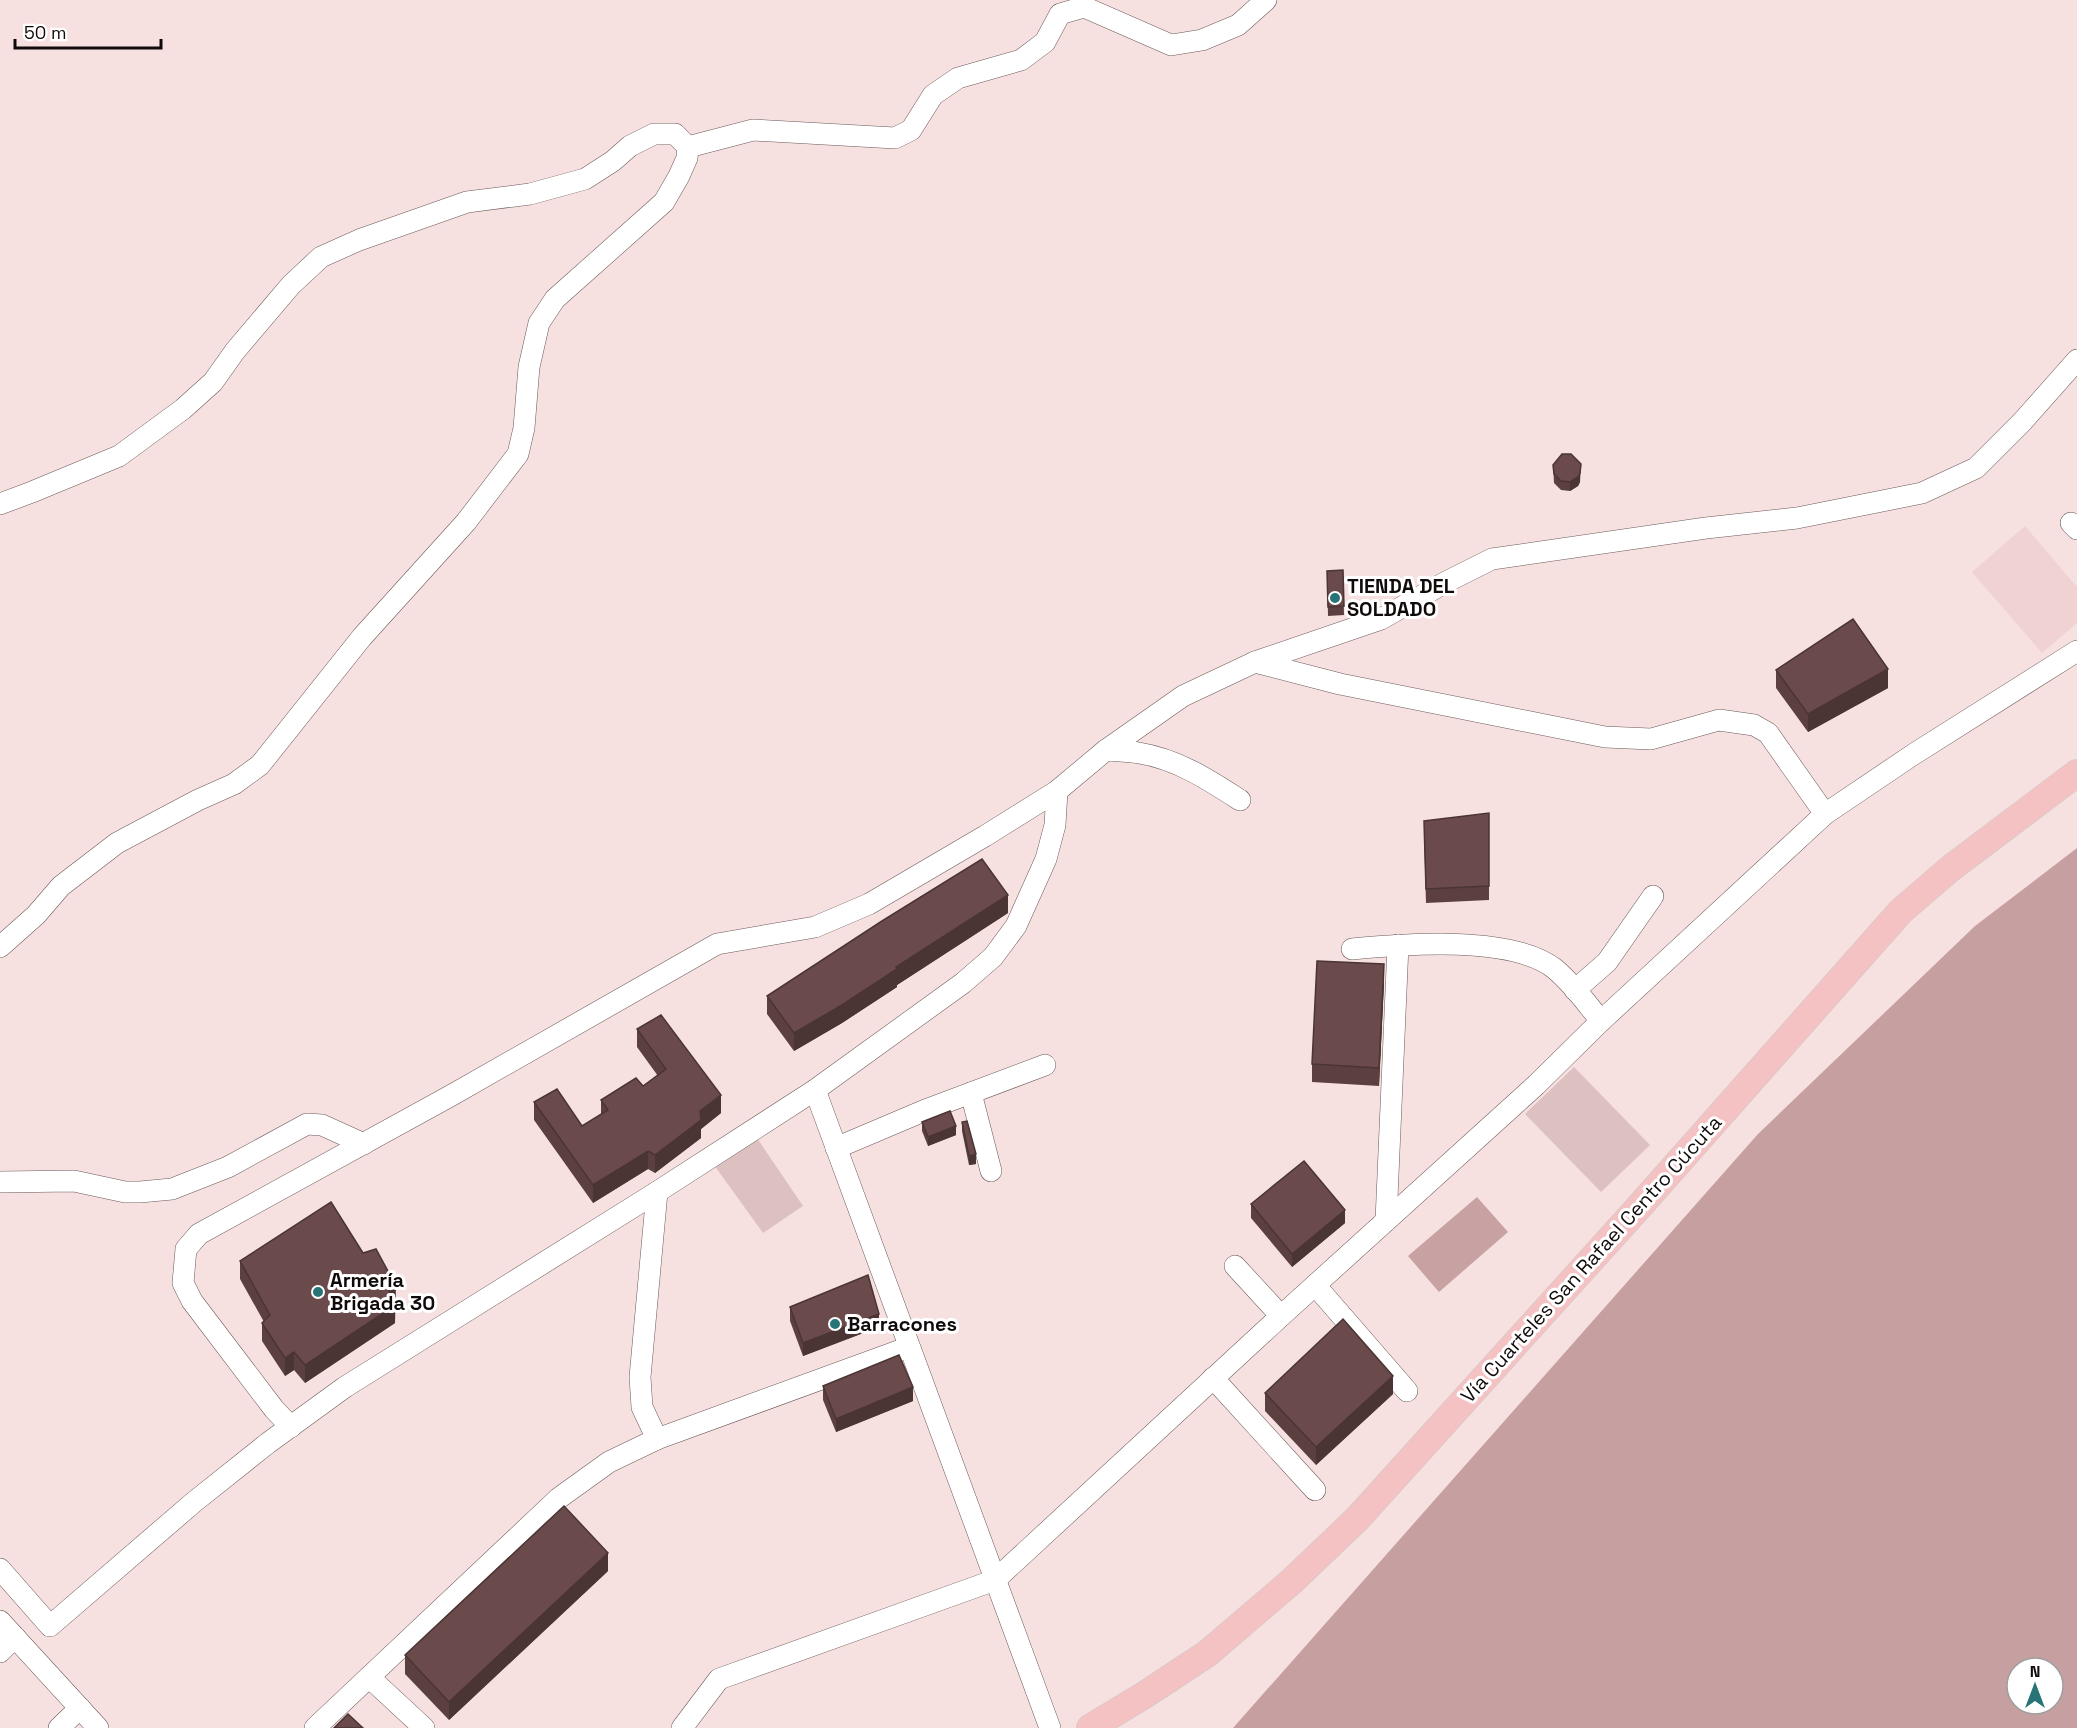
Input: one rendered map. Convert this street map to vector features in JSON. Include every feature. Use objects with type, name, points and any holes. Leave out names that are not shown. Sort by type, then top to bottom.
[{"type":"main road","name":"Vía Cuarteles San Rafael Centro Cúcuta","points":[[1090,1728],[1208,1653],[1292,1581],[1358,1518],[1638,1208],[1901,911],[1952,868],[2077,773]]},
{"type":"street","points":[[688,147],[753,130],[895,138],[911,130],[933,95],[958,78],[1021,60],[1045,42],[1060,14],[1084,6],[1171,45],[1202,40],[1238,25],[1266,0]]},
{"type":"street","points":[[0,504],[119,456],[183,409],[213,382],[235,351],[291,285],[321,256],[359,240],[467,202],[530,194],[585,179],[613,161],[630,146],[654,134],[675,134],[688,147]]},
{"type":"street","points":[[0,947],[36,915],[62,886],[117,843],[188,805],[234,784],[260,765],[362,637],[466,522],[518,454],[524,428],[529,367],[540,323],[555,298],[663,202],[679,176],[687,158],[688,147]]},
{"type":"street","points":[[291,1427],[274,1409],[192,1301],[183,1283],[186,1249],[199,1234],[364,1144],[717,944],[815,927],[869,904],[1057,791],[1106,750],[1183,696],[1255,662],[1381,619],[1492,559],[1706,528],[1797,518],[1922,493],[1976,468],[2022,422],[2077,360]]},
{"type":"street","points":[[682,1728],[719,1679],[995,1580],[1213,1378],[1536,1085],[1601,1021],[1825,814],[1914,754],[2077,651]]},
{"type":"street","points":[[1255,662],[1340,684],[1605,737],[1651,739],[1719,720],[1754,725],[1768,733],[1825,814]]},
{"type":"street","points":[[1106,750],[1140,753],[1172,762],[1202,775],[1240,800]]},
{"type":"street","points":[[0,1569],[50,1626],[194,1502],[345,1387],[657,1192],[815,1090],[963,983],[993,957],[1016,926],[1046,859],[1055,825],[1057,791]]},
{"type":"street","points":[[1575,990],[1607,962],[1653,896]]},
{"type":"street","points":[[1352,949],[1398,945],[1491,946],[1531,955],[1555,969],[1601,1021]]},
{"type":"street","points":[[1386,1221],[1398,945]]},
{"type":"street","points":[[836,1148],[1045,1065]]},
{"type":"street","points":[[815,1090],[1050,1728]]},
{"type":"street","points":[[970,1093],[991,1171]]},
{"type":"street","points":[[0,1182],[74,1182],[132,1192],[172,1189],[228,1167],[307,1124],[322,1125],[364,1144]]},
{"type":"street","points":[[657,1192],[640,1377],[642,1407],[657,1439]]},
{"type":"street","points":[[1235,1266],[1281,1316]]},
{"type":"street","points":[[1315,1285],[1407,1390]]},
{"type":"street","points":[[315,1728],[559,1498],[609,1462],[657,1439],[909,1347]]},
{"type":"street","points":[[1213,1378],[1315,1490]]},
{"type":"street","points":[[0,1620],[98,1728]]},
{"type":"street","points":[[0,1652],[15,1637]]},
{"type":"street","points":[[369,1677],[424,1728]]},
{"type":"street","points":[[59,1728],[80,1708]]},
{"type":"shaded area","points":[[2025,526],[2077,587],[2077,623],[2042,653],[1972,572]]},
{"type":"shaded area","points":[[2077,848],[2077,1728],[1233,1728],[1758,1134],[1975,926]]},
{"type":"shaded area","points":[[1574,1067],[1650,1145],[1601,1192],[1525,1114]]},
{"type":"shaded area","points":[[757,1138],[803,1206],[763,1233],[714,1165]]},
{"type":"shaded area","points":[[1477,1197],[1508,1232],[1439,1292],[1408,1256]]},
{"type":"building","points":[[1562,454],[1571,454],[1581,464],[1578,477],[1570,482],[1561,481],[1554,474],[1553,465]]},
{"type":"building","name":"TIENDA DEL SOLDADO","points":[[1343,570],[1344,606],[1328,607],[1327,571]]},
{"type":"building","points":[[1853,619],[1888,669],[1808,714],[1776,670]]},
{"type":"building","points":[[1489,813],[1489,886],[1426,889],[1424,821]]},
{"type":"building","points":[[982,859],[1008,895],[896,967],[897,969],[842,1005],[794,1033],[767,996]]},
{"type":"building","points":[[1317,961],[1384,964],[1379,1068],[1312,1064]]},
{"type":"building","points":[[661,1015],[721,1095],[700,1111],[701,1120],[655,1155],[648,1151],[593,1185],[534,1102],[557,1089],[582,1126],[608,1110],[601,1100],[636,1078],[643,1086],[666,1069],[637,1029]]},
{"type":"building","points":[[950,1111],[956,1126],[928,1137],[922,1122]]},
{"type":"building","points":[[967,1121],[976,1154],[969,1156],[962,1122]]},
{"type":"building","points":[[1304,1161],[1345,1210],[1292,1254],[1251,1204]]},
{"type":"building","name":"Armería Brigada 30","points":[[331,1202],[363,1253],[376,1249],[396,1286],[389,1291],[395,1305],[305,1365],[294,1352],[285,1358],[262,1323],[270,1315],[240,1261]]},
{"type":"building","name":"Barracones","points":[[868,1275],[879,1314],[803,1343],[790,1307]]},
{"type":"building","points":[[1343,1319],[1393,1376],[1316,1447],[1265,1393]]},
{"type":"building","points":[[899,1355],[913,1387],[836,1419],[823,1386]]},
{"type":"building","points":[[564,1506],[608,1553],[449,1702],[405,1655]]},
{"type":"building","points":[[348,1714],[363,1728],[334,1728]]},
{"type":"place","name":"TIENDA DEL SOLDADO","points":[[1335,598]]},
{"type":"place","name":"Armería Brigada 30","points":[[318,1292]]},
{"type":"place","name":"Barracones","points":[[835,1324]]}]
